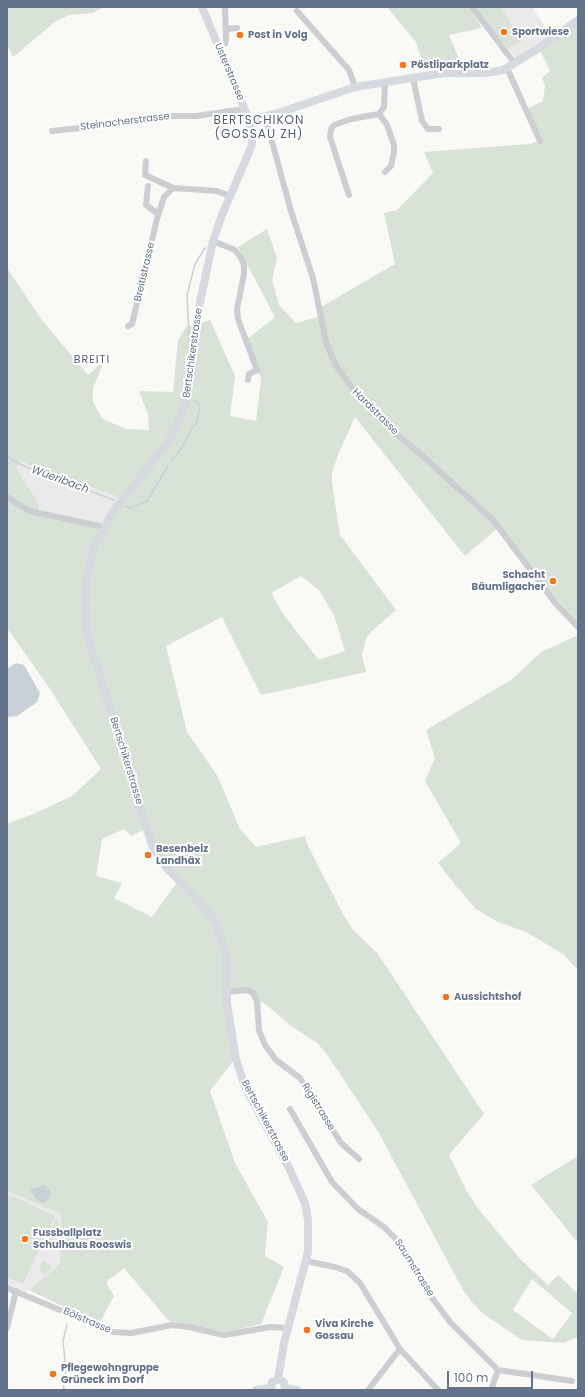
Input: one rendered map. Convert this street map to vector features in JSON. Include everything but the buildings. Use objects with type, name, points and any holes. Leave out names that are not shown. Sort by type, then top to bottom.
[{"type":"street","name":"Usterstrasse","points":[[202,7],[245,109],[249,120],[252,139]]},
{"type":"street","points":[[220,47],[224,44],[227,28],[225,7]]},
{"type":"street","points":[[472,7],[515,64]]},
{"type":"street","points":[[297,11],[349,70],[355,87]]},
{"type":"street","points":[[249,120],[355,87],[444,73],[494,72],[515,64],[578,20]]},
{"type":"street","points":[[227,28],[237,28]]},
{"type":"street","points":[[507,68],[540,141]]},
{"type":"street","points":[[413,78],[422,121],[428,129],[440,129]]},
{"type":"street","points":[[349,195],[330,137],[331,129],[334,125],[379,114],[384,107],[385,83]]},
{"type":"street","name":"Steinacherstrasse","points":[[52,130],[144,121],[166,116],[196,116],[245,109]]},
{"type":"street","points":[[379,114],[387,125],[394,145],[394,158],[391,166],[385,172]]},
{"type":"street","name":"Hardstrasse","points":[[265,116],[291,211],[313,278],[326,342],[335,364],[363,403],[388,428],[416,450],[493,520],[556,604],[578,627]]},
{"type":"street","name":"Bertschikerstrasse","points":[[252,139],[249,153],[230,196],[213,241],[199,307],[191,381],[179,423],[160,454],[123,498],[104,527],[94,549],[88,572],[85,598],[86,624],[92,650],[152,845],[166,867],[206,909],[216,924],[222,941],[226,961],[229,1019],[234,1052],[245,1087],[289,1168],[305,1203],[309,1236],[306,1261],[287,1328],[278,1379]]},
{"type":"street","points":[[146,161],[145,175],[173,188],[208,190],[230,196]]},
{"type":"street","points":[[148,186],[146,205],[158,214]]},
{"type":"street","name":"Breitistrasse","points":[[128,326],[132,324],[136,310],[158,214],[164,197],[173,188]]},
{"type":"street","points":[[213,241],[235,250],[244,265],[244,274],[236,309],[238,320],[257,370],[249,374],[248,380]]},
{"type":"street","points":[[7,497],[29,511],[104,527]]},
{"type":"street","name":"Rigistrasse","points":[[227,992],[247,990],[253,994],[257,1001],[259,1030],[265,1045],[276,1060],[300,1078],[341,1143],[359,1159]]},
{"type":"street","name":"Saumstrasse","points":[[290,1110],[332,1182],[358,1209],[384,1227],[403,1247],[427,1291],[450,1322],[498,1370]]},
{"type":"street","points":[[306,1261],[336,1267],[347,1272],[360,1283],[400,1349],[438,1390]]},
{"type":"street","name":"Bölstrasse","points":[[7,1288],[113,1332],[131,1333],[172,1325],[189,1327],[224,1336],[270,1327],[287,1328]]},
{"type":"street","points":[[7,1328],[16,1291]]},
{"type":"street","points":[[368,1390],[400,1349]]},
{"type":"street","points":[[490,1390],[498,1370],[572,1381]]},
{"type":"street","points":[[256,1390],[270,1389],[272,1382],[278,1379],[284,1382],[286,1389],[297,1390]]},
{"type":"shaded area","points":[[7,7],[104,7],[93,13],[69,15],[55,22],[13,57],[7,45]]},
{"type":"shaded area","points":[[387,7],[469,7],[482,28],[449,35],[462,66],[425,69],[416,42]]},
{"type":"shaded area","points":[[475,7],[532,7],[552,37],[516,58]]},
{"type":"shaded area","name":"Sportwiese","points":[[475,7],[501,7],[522,41],[508,49],[485,23]]},
{"type":"shaded area","points":[[578,20],[578,627],[499,527],[465,556],[355,417],[337,457],[332,473],[332,483],[340,535],[396,610],[366,638],[362,656],[366,672],[261,695],[222,617],[166,646],[187,732],[217,775],[240,829],[256,847],[305,836],[307,844],[344,916],[353,930],[378,954],[484,1114],[449,1155],[467,1192],[480,1211],[520,1259],[548,1285],[558,1275],[578,1294],[578,1337],[563,1343],[522,1340],[481,1312],[463,1290],[379,1133],[326,1053],[317,1043],[290,1025],[264,1003],[257,1001],[247,990],[227,992],[237,1056],[210,1091],[235,1163],[268,1222],[265,1256],[284,1267],[261,1324],[226,1332],[169,1321],[124,1268],[106,1282],[114,1296],[99,1324],[29,1290],[60,1264],[61,1214],[7,1191],[7,824],[36,813],[72,796],[101,769],[48,686],[7,628],[7,268],[41,319],[88,375],[105,359],[93,388],[93,402],[103,419],[126,429],[149,430],[148,414],[139,391],[173,392],[178,340],[186,327],[210,320],[235,376],[230,416],[256,421],[261,379],[246,340],[275,317],[238,247],[267,229],[277,258],[272,280],[279,305],[296,323],[321,316],[321,307],[395,264],[384,213],[397,210],[433,173],[424,152],[529,144],[540,141],[527,109],[543,101],[545,85],[542,78],[550,71],[539,48]],"holes":[[[21,461],[36,468],[122,498],[104,527],[40,513],[37,501],[16,468]],[[301,576],[319,590],[334,615],[345,651],[319,660],[283,614],[271,593]],[[147,828],[178,881],[152,917],[114,898],[122,883],[96,876],[102,839],[124,829],[131,836]],[[532,1279],[572,1313],[553,1339],[513,1310]]]},
{"type":"shaded area","points":[[21,461],[36,468],[123,498],[104,527],[39,513],[16,468]]},
{"type":"shaded area","points":[[578,635],[578,970],[563,954],[526,932],[498,922],[476,909],[456,886],[438,863],[461,843],[425,781],[435,758],[426,730],[511,680],[541,652]]},
{"type":"shaded area","points":[[16,663],[24,665],[40,693],[37,702],[17,716],[7,717],[7,669]]},
{"type":"shaded area","points":[[578,1156],[578,1243],[531,1185]]},
{"type":"shaded area","points":[[45,1185],[51,1193],[49,1200],[43,1203],[37,1200],[30,1189]]},
{"type":"shaded area","points":[[7,1191],[61,1214],[60,1264],[24,1294],[7,1288]]},
{"type":"shaded area","name":"Fussballplatz Schulhaus Rooswis","points":[[7,1195],[12,1198],[13,1196],[55,1216],[23,1284],[7,1277]]},
{"type":"shaded area","points":[[56,1219],[58,1219],[58,1226],[52,1240],[47,1238]]},
{"type":"shaded area","points":[[43,1259],[52,1268],[44,1274],[39,1268]]},
{"type":"waterway","name":"Wüeribach","points":[[190,355],[187,295],[195,264],[205,248]]},
{"type":"waterway","name":"Wüeribach","points":[[172,461],[196,424],[200,408],[199,404],[194,400]]},
{"type":"waterway","name":"Wüeribach","points":[[7,457],[26,467],[114,500]]},
{"type":"waterway","name":"Wüeribach","points":[[125,506],[131,508],[147,501],[168,466]]},
{"type":"waterway","points":[[64,1390],[63,1379],[66,1369],[63,1341],[67,1324]]},
{"type":"place","name":"Sportwiese","points":[[504,32]]},
{"type":"place","name":"Post in Volg","points":[[240,35]]},
{"type":"place","name":"Pöstliparkplatz","points":[[403,65]]},
{"type":"place","name":"Schacht Bäumligacher","points":[[553,581]]},
{"type":"place","name":"Besenbeiz Landhäx","points":[[148,855]]},
{"type":"place","name":"Aussichtshof","points":[[446,997]]},
{"type":"place","name":"Fussballplatz Schulhaus Rooswis","points":[[25,1239]]},
{"type":"place","name":"Viva Kirche Gossau","points":[[307,1330]]},
{"type":"place","name":"Pflegewohngruppe Grüneck im Dorf","points":[[53,1374]]},
{"type":"district","name":"BERTSCHIKON (GOSSAU ZH)","points":[[259,128]]},
{"type":"district","name":"BREITI","points":[[92,360]]}]
